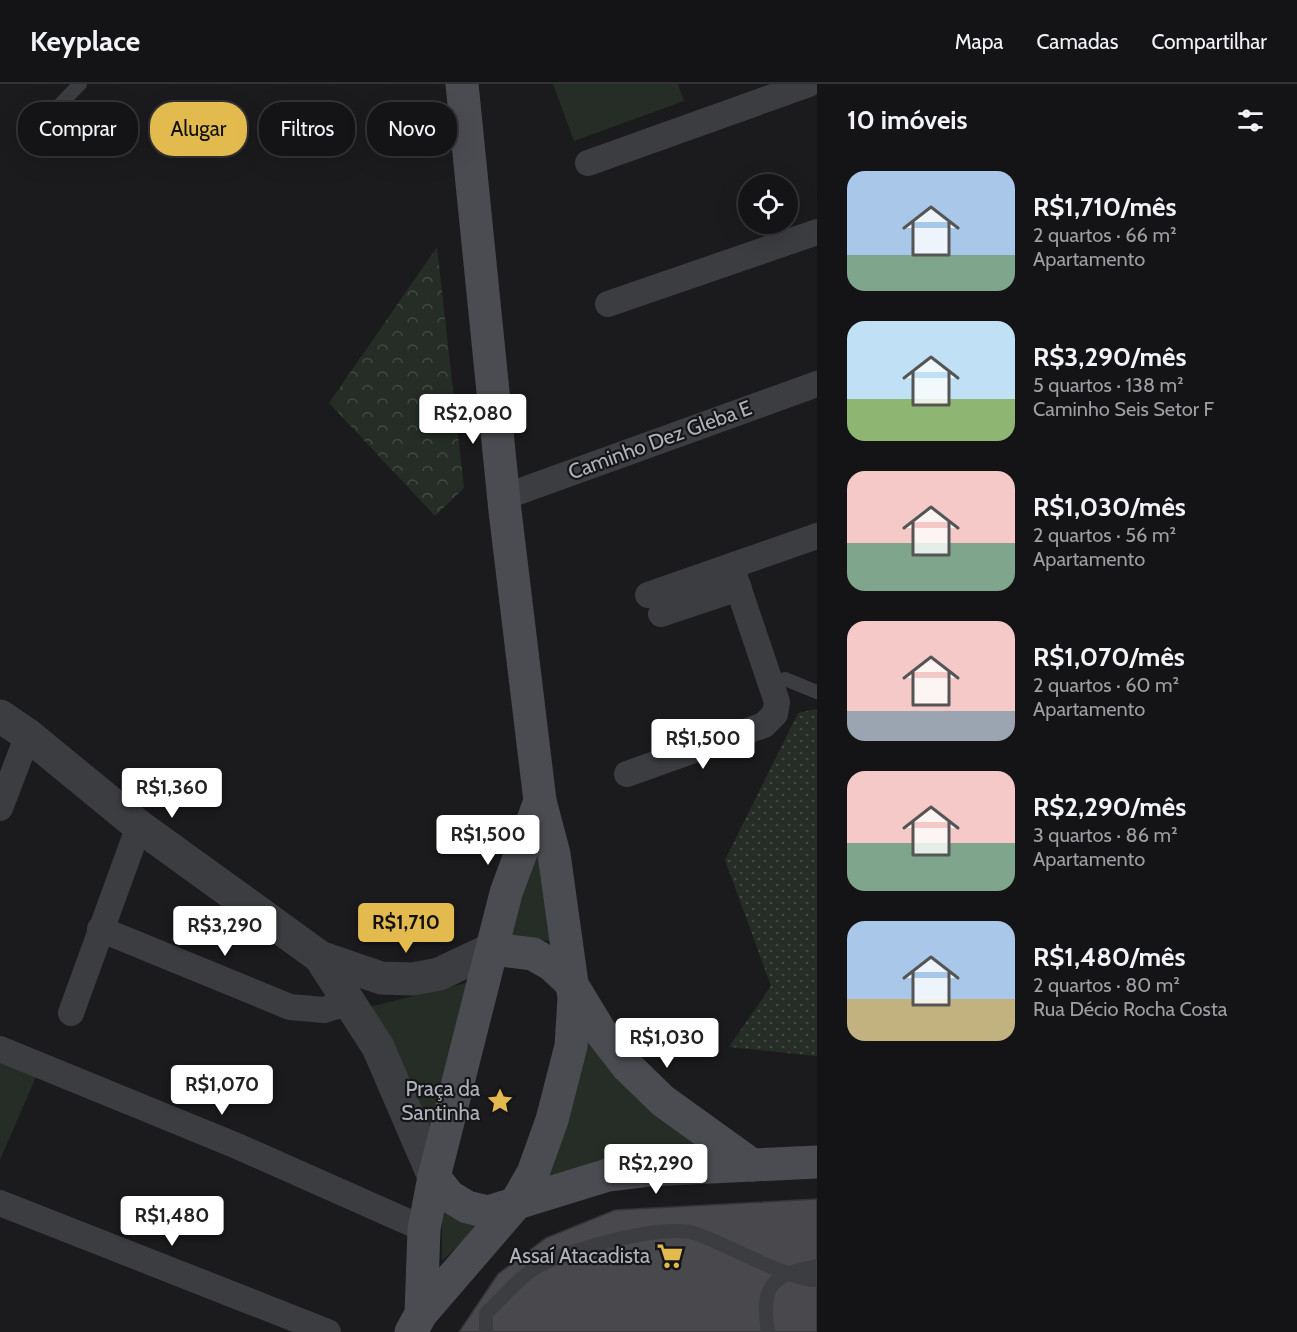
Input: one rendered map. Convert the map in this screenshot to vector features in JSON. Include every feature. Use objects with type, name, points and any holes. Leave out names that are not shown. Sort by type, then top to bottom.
[{"type":"main road","points":[[416,1323],[514,1206],[533,1173],[552,1120],[571,1046],[574,998],[560,885],[540,801],[504,497],[462,84]]},
{"type":"main road","points":[[416,1323],[424,1229],[434,1178],[506,893],[540,801]]},
{"type":"main road","points":[[492,949],[533,954],[552,965],[571,983],[600,1031],[628,1067],[663,1101],[698,1129],[752,1165]]},
{"type":"main road","points":[[434,1178],[449,1196],[467,1207],[488,1212],[514,1206],[608,1175],[817,1162]]},
{"type":"street","points":[[588,163],[809,84]]},
{"type":"street","points":[[608,304],[817,232]]},
{"type":"street","name":"Caminho Dez Gleba E","points":[[504,497],[817,384]]},
{"type":"street","points":[[655,604],[735,577],[817,536]]},
{"type":"street","points":[[627,774],[764,724],[775,714],[777,702],[735,577]]},
{"type":"street","points":[[0,716],[28,735],[139,826],[320,957],[381,978],[413,979],[439,974],[492,949]]},
{"type":"street","points":[[0,808],[28,735]]},
{"type":"street","points":[[70,1013],[139,826]]},
{"type":"street","points":[[100,929],[290,1007],[324,1010],[350,1002]]},
{"type":"street","points":[[320,957],[378,1047],[434,1178]]},
{"type":"street","points":[[0,1049],[237,1146],[424,1229]]},
{"type":"street","points":[[0,1203],[328,1332]]},
{"type":"lane","points":[[63,102],[80,84]]},
{"type":"lane","points":[[785,679],[817,692]]},
{"type":"lane","points":[[475,1332],[486,1313],[536,1267],[635,1234],[695,1233],[787,1272],[817,1281]]},
{"type":"lane","points":[[768,1332],[764,1306],[767,1291],[787,1272],[817,1266]]},
{"type":"lane","points":[[486,1313],[486,1332]]},
{"type":"green space","points":[[553,84],[678,84],[684,101],[574,141]]},
{"type":"green space","points":[[437,247],[464,488],[435,516],[329,403]]},
{"type":"green space","points":[[817,709],[817,1056],[729,1047],[771,986],[725,860],[798,713]]},
{"type":"green space","points":[[537,832],[552,941],[510,938]]},
{"type":"green space","points":[[474,981],[433,1132],[369,1007]]},
{"type":"green space","points":[[584,1036],[702,1145],[544,1178]]},
{"type":"green space","points":[[0,1053],[39,1070],[0,1160]]},
{"type":"green space","points":[[442,1205],[479,1225],[442,1261]]},
{"type":"building","name":"Assaí Atacadista","points":[[817,1199],[817,1332],[459,1332],[498,1274],[546,1238],[615,1210]]},
{"type":"place","name":"Praça da Santinha","points":[[500,1101]]},
{"type":"place","name":"Assaí Atacadista","points":[[670,1256]]}]
